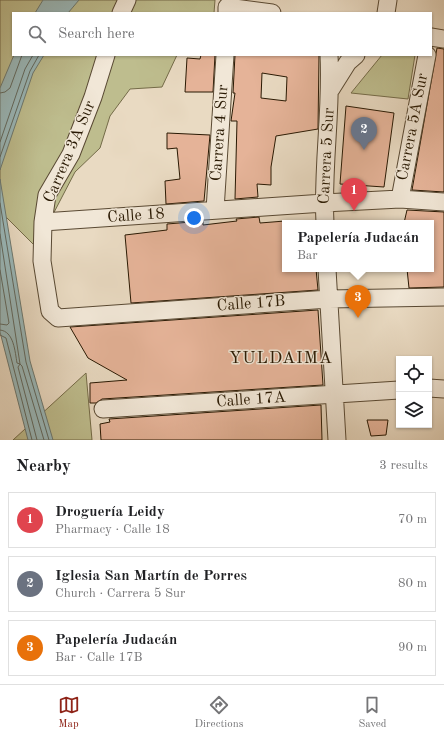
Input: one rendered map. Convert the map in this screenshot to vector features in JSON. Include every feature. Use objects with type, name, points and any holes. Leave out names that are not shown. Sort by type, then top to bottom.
[{"type":"street","points":[[121,12],[127,0]]},
{"type":"street","points":[[386,12],[388,0]]},
{"type":"street","points":[[227,10],[257,12]]},
{"type":"street","points":[[432,37],[444,39]]},
{"type":"street","name":"Carrera 3A Sur","points":[[58,318],[50,311],[42,261],[43,222],[47,195],[71,154],[93,97],[106,56]]},
{"type":"street","name":"Carrera 4 Sur","points":[[215,210],[225,56]]},
{"type":"street","name":"Carrera 5 Sur","points":[[325,220],[324,203],[331,89],[329,56]]},
{"type":"street","name":"Carrera 5 Sur","points":[[331,89],[348,62],[355,56]]},
{"type":"street","name":"Carrera 5A Sur","points":[[400,200],[427,56]]},
{"type":"street","name":"Calle 18","points":[[43,222],[324,203],[400,200],[444,202]]},
{"type":"street","points":[[327,272],[337,440]]},
{"type":"street","name":"Calle 17B","points":[[58,318],[329,299],[444,297]]},
{"type":"street","points":[[432,388],[444,389]]},
{"type":"street","name":"Calle 17A","points":[[103,409],[396,390]]},
{"type":"shaded area","points":[[0,0],[215,0],[214,12],[12,12],[12,56],[177,56],[162,87],[130,89],[110,116],[100,148],[75,172],[36,247],[0,211]]},
{"type":"shaded area","points":[[381,56],[415,56],[408,99],[351,93]]},
{"type":"shaded area","points":[[86,373],[92,440],[13,440]]},
{"type":"water","points":[[43,0],[79,0],[69,12],[36,12]]},
{"type":"water","points":[[14,56],[43,56],[33,73],[0,170],[0,88]]},
{"type":"water","points":[[0,179],[30,361],[53,440],[28,440],[0,332]]},
{"type":"building","points":[[437,48],[444,49],[444,192],[412,190]]},
{"type":"building","points":[[201,56],[215,56],[213,92],[185,92],[187,58],[200,59]]},
{"type":"building","points":[[235,56],[319,56],[318,129],[276,136],[271,167],[271,185],[257,184],[258,197],[235,199],[237,121],[231,121],[235,93],[233,93]],"holes":[[[262,73],[287,77],[286,101],[261,98]]]},
{"type":"building","points":[[346,106],[394,113],[384,187],[340,184]]},
{"type":"building","points":[[167,133],[210,135],[204,201],[166,204],[165,181],[180,179],[177,148],[167,149]]},
{"type":"building","points":[[407,210],[444,212],[444,287],[409,288],[407,272],[434,272],[434,220],[405,220]]},
{"type":"building","points":[[259,217],[260,223],[282,221],[282,272],[316,272],[318,290],[131,303],[125,235],[167,230],[167,224],[203,221],[203,225],[237,221],[236,219]]},
{"type":"building","points":[[318,310],[323,385],[102,399],[96,403],[90,403],[90,383],[127,380],[88,358],[70,327]]},
{"type":"building","points":[[321,405],[322,440],[101,440],[100,424],[110,422],[109,419]]},
{"type":"building","points":[[367,420],[388,420],[386,435],[371,436]]},
{"type":"place","name":"Iglesia San Martín de Porres","points":[[364,150]]},
{"type":"place","name":"Droguería Leidy","points":[[354,211]]},
{"type":"place","name":"Papelería Judacán","points":[[358,318]]},
{"type":"district","name":"YULDAIMA","points":[[281,358]]}]
